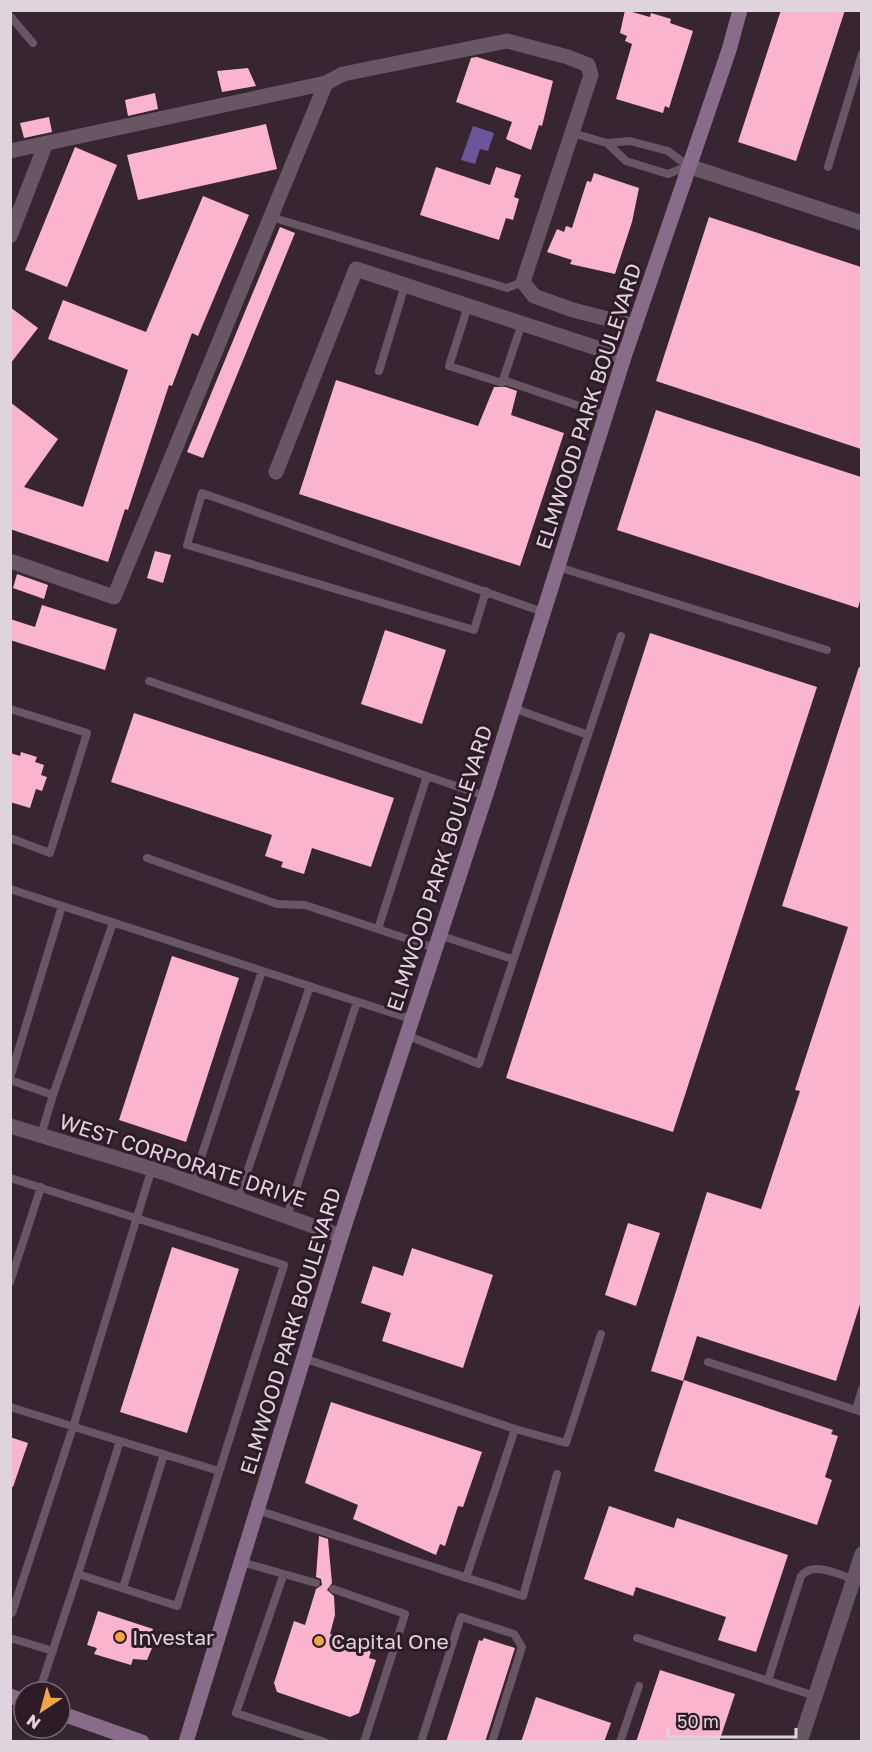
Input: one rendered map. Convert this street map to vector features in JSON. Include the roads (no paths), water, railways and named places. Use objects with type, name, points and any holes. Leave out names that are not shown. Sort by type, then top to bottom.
[{"type":"street","name":"ELMWOOD PARK BOULEVARD","points":[[186,1742],[341,1236],[485,796],[624,357],[740,10]]},
{"type":"street","points":[[10,151],[326,83],[343,74],[507,41],[568,57],[588,65],[591,75],[523,282],[534,296],[635,326]]},
{"type":"street","points":[[10,561],[114,597],[326,83]]},
{"type":"street","points":[[10,236],[46,143]]},
{"type":"street","points":[[688,166],[861,223]]},
{"type":"street","points":[[276,472],[356,269],[624,357]]},
{"type":"street","name":"WEST CORPORATE DRIVE","points":[[10,1126],[152,1168],[341,1236]]},
{"type":"street","points":[[800,1742],[861,1554]]},
{"type":"street","points":[[72,1717],[142,1742]]},
{"type":"lane","points":[[10,16],[33,43]]},
{"type":"lane","points":[[828,167],[861,54]]},
{"type":"lane","points":[[572,133],[607,143],[630,141],[659,148],[668,151],[688,166]]},
{"type":"lane","points":[[607,143],[626,161],[668,174],[688,166]]},
{"type":"lane","points":[[271,218],[507,288],[523,282]]},
{"type":"lane","points":[[379,371],[405,285]]},
{"type":"lane","points":[[468,306],[448,366],[502,383],[522,323]]},
{"type":"lane","points":[[503,380],[606,415]]},
{"type":"lane","points":[[486,591],[474,630],[187,545],[202,493],[486,591],[543,612]]},
{"type":"lane","points":[[558,567],[827,650]]},
{"type":"lane","points":[[406,1035],[479,1064],[621,636]]},
{"type":"lane","points":[[149,681],[485,796]]},
{"type":"lane","points":[[513,708],[588,735]]},
{"type":"lane","points":[[10,709],[87,733],[50,853],[10,838]]},
{"type":"lane","points":[[378,929],[427,776]]},
{"type":"lane","points":[[147,858],[277,904],[305,904],[378,929],[512,959]]},
{"type":"lane","points":[[10,889],[411,1019]]},
{"type":"lane","points":[[53,1095],[10,1079],[62,906]]},
{"type":"lane","points":[[41,1135],[113,923]]},
{"type":"lane","points":[[193,1182],[262,971]]},
{"type":"lane","points":[[238,1199],[310,986]]},
{"type":"lane","points":[[287,1216],[357,1002]]},
{"type":"lane","points":[[12,1613],[73,1427],[152,1168]]},
{"type":"lane","points":[[10,1178],[284,1265],[177,1606],[78,1574]]},
{"type":"lane","points":[[10,1282],[41,1187]]},
{"type":"lane","points":[[303,1358],[515,1429],[566,1443],[601,1334]]},
{"type":"lane","points":[[708,1362],[859,1411],[861,1389]]},
{"type":"lane","points":[[10,1407],[219,1471]]},
{"type":"lane","points":[[466,1578],[515,1429]]},
{"type":"lane","points":[[43,1680],[120,1441]]},
{"type":"lane","points":[[123,1588],[164,1454]]},
{"type":"lane","points":[[256,1510],[523,1596],[557,1474]]},
{"type":"lane","points":[[240,1562],[283,1576],[316,1583]]},
{"type":"lane","points":[[768,1680],[801,1576],[806,1570],[815,1568],[853,1579]]},
{"type":"lane","points":[[283,1576],[236,1713],[325,1742]]},
{"type":"lane","points":[[333,1589],[405,1614],[364,1742]]},
{"type":"lane","points":[[421,1742],[461,1617],[514,1634],[522,1647],[492,1742]]},
{"type":"lane","points":[[10,1638],[53,1651]]},
{"type":"lane","points":[[637,1638],[815,1696]]},
{"type":"lane","points":[[620,1742],[639,1686]]},
{"type":"place","name":"Investar","points":[[120,1637]]},
{"type":"place","name":"Capital One","points":[[319,1641]]}]
